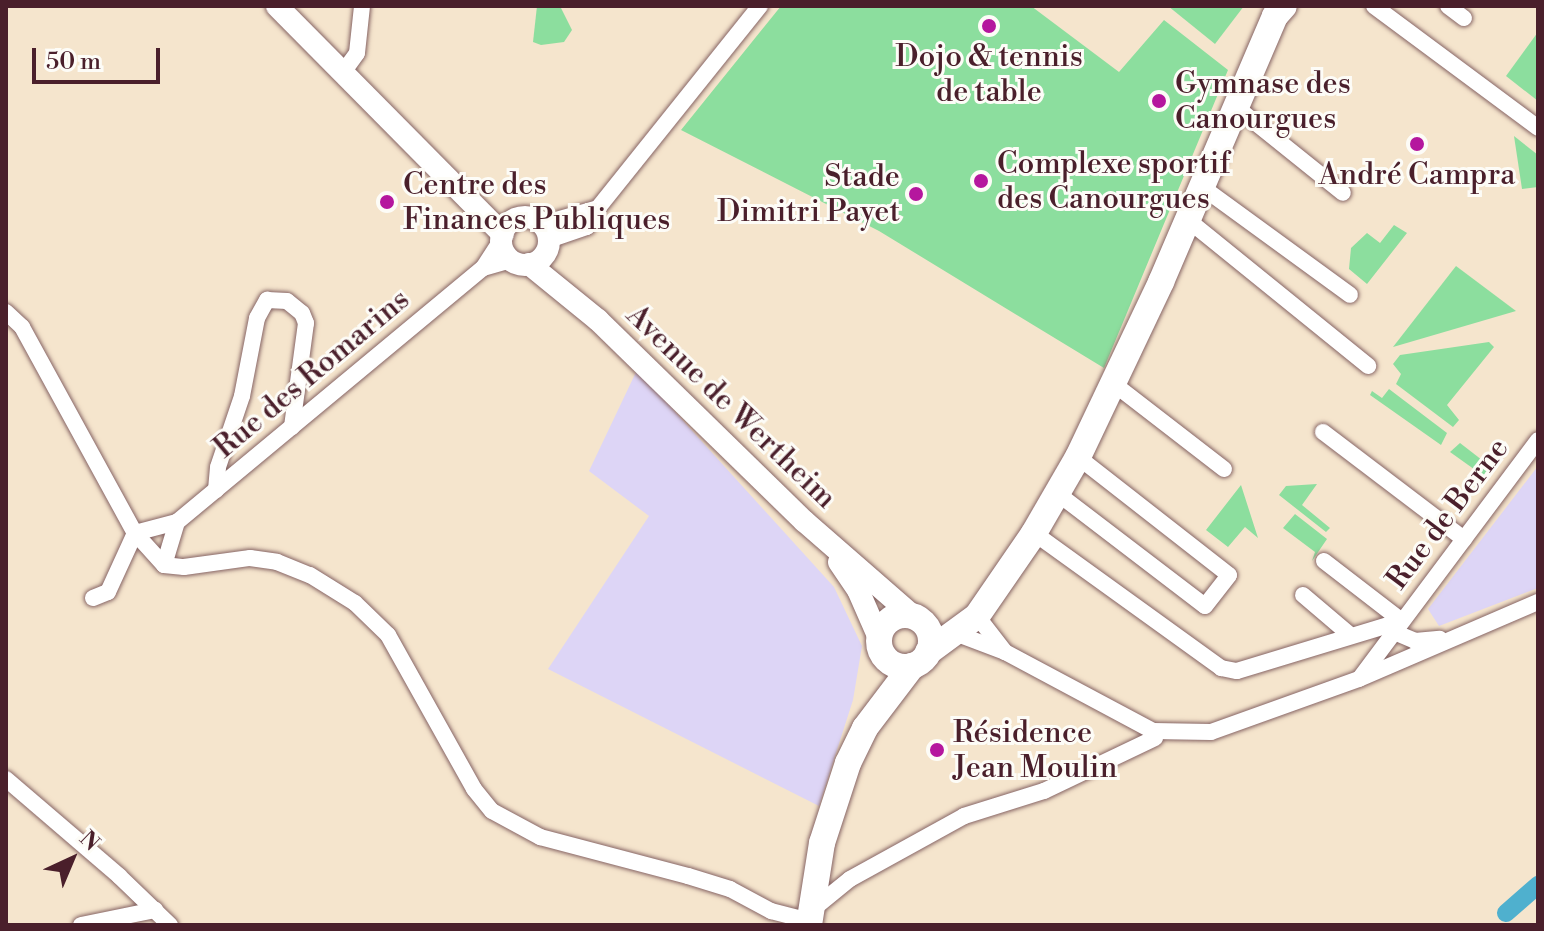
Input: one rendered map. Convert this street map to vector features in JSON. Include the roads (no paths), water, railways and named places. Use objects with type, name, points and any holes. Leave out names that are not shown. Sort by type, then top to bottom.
[{"type":"main road","points":[[865,728],[920,659],[980,610],[1034,533],[1078,457],[1188,220],[1278,9]]},
{"type":"main road","points":[[814,912],[832,805],[865,728],[880,644],[891,619],[950,616],[980,610]]},
{"type":"main road","points":[[916,618],[929,630],[920,659]]},
{"type":"main road","points":[[880,644],[890,662],[920,659]]},
{"type":"street","name":"Avenue de Wertheim","points":[[277,6],[460,188],[524,242],[598,320],[822,538],[916,618]]},
{"type":"street","points":[[344,71],[357,53],[362,6]]},
{"type":"street","points":[[524,242],[587,227],[598,208],[760,6]]},
{"type":"street","points":[[1374,6],[1538,128]]},
{"type":"street","points":[[1448,6],[1464,18]]},
{"type":"street","points":[[1236,107],[1343,193]]},
{"type":"street","points":[[1202,187],[1350,295]]},
{"type":"street","points":[[1188,220],[1368,366]]},
{"type":"street","name":"Rue des Romarins","points":[[177,522],[483,268],[524,242]]},
{"type":"street","points":[[216,490],[218,467],[253,351],[257,318],[267,300],[287,301],[302,313],[306,323],[292,427]]},
{"type":"street","points":[[6,312],[22,327],[135,533],[164,565],[184,567],[250,558],[277,562],[334,588],[355,603],[388,635],[474,789],[492,811],[540,837],[730,889],[771,911],[814,912],[850,879],[964,816],[1044,791],[1155,738]]},
{"type":"street","points":[[1114,384],[1224,469]]},
{"type":"street","points":[[1323,432],[1464,539]]},
{"type":"street","name":"Rue de Berne","points":[[1359,679],[1538,440]]},
{"type":"street","points":[[1057,493],[1205,606],[1229,575],[1078,457]]},
{"type":"street","points":[[135,533],[177,522]]},
{"type":"street","points":[[164,565],[177,522]]},
{"type":"street","points":[[93,598],[108,592],[135,533]]},
{"type":"street","points":[[1034,533],[1221,668],[1237,671],[1350,635],[1398,626]]},
{"type":"street","name":"Avenue de Wertheim","points":[[822,538],[858,590],[880,644]]},
{"type":"street","points":[[1324,561],[1415,641],[1450,639]]},
{"type":"street","points":[[1303,595],[1350,635]]},
{"type":"street","points":[[955,633],[1005,652],[1153,731],[1211,732],[1359,679],[1538,602]]},
{"type":"street","points":[[980,610],[1005,652]]},
{"type":"street","points":[[6,779],[170,925]]},
{"type":"street","points":[[81,925],[155,910]]},
{"type":"waterway","points":[[1506,913],[1538,885]]},
{"type":"place","name":"Dojo & tennis de table","points":[[989,26]]},
{"type":"place","name":"Gymnase des Canourgues","points":[[1159,101]]},
{"type":"place","name":"André Campra","points":[[1417,144]]},
{"type":"place","name":"Complexe sportif des Canourgues","points":[[981,181]]},
{"type":"place","name":"Stade Dimitri Payet","points":[[916,194]]},
{"type":"place","name":"Centre des Finances Publiques","points":[[387,202]]},
{"type":"place","name":"Résidence Jean Moulin","points":[[937,750]]}]
